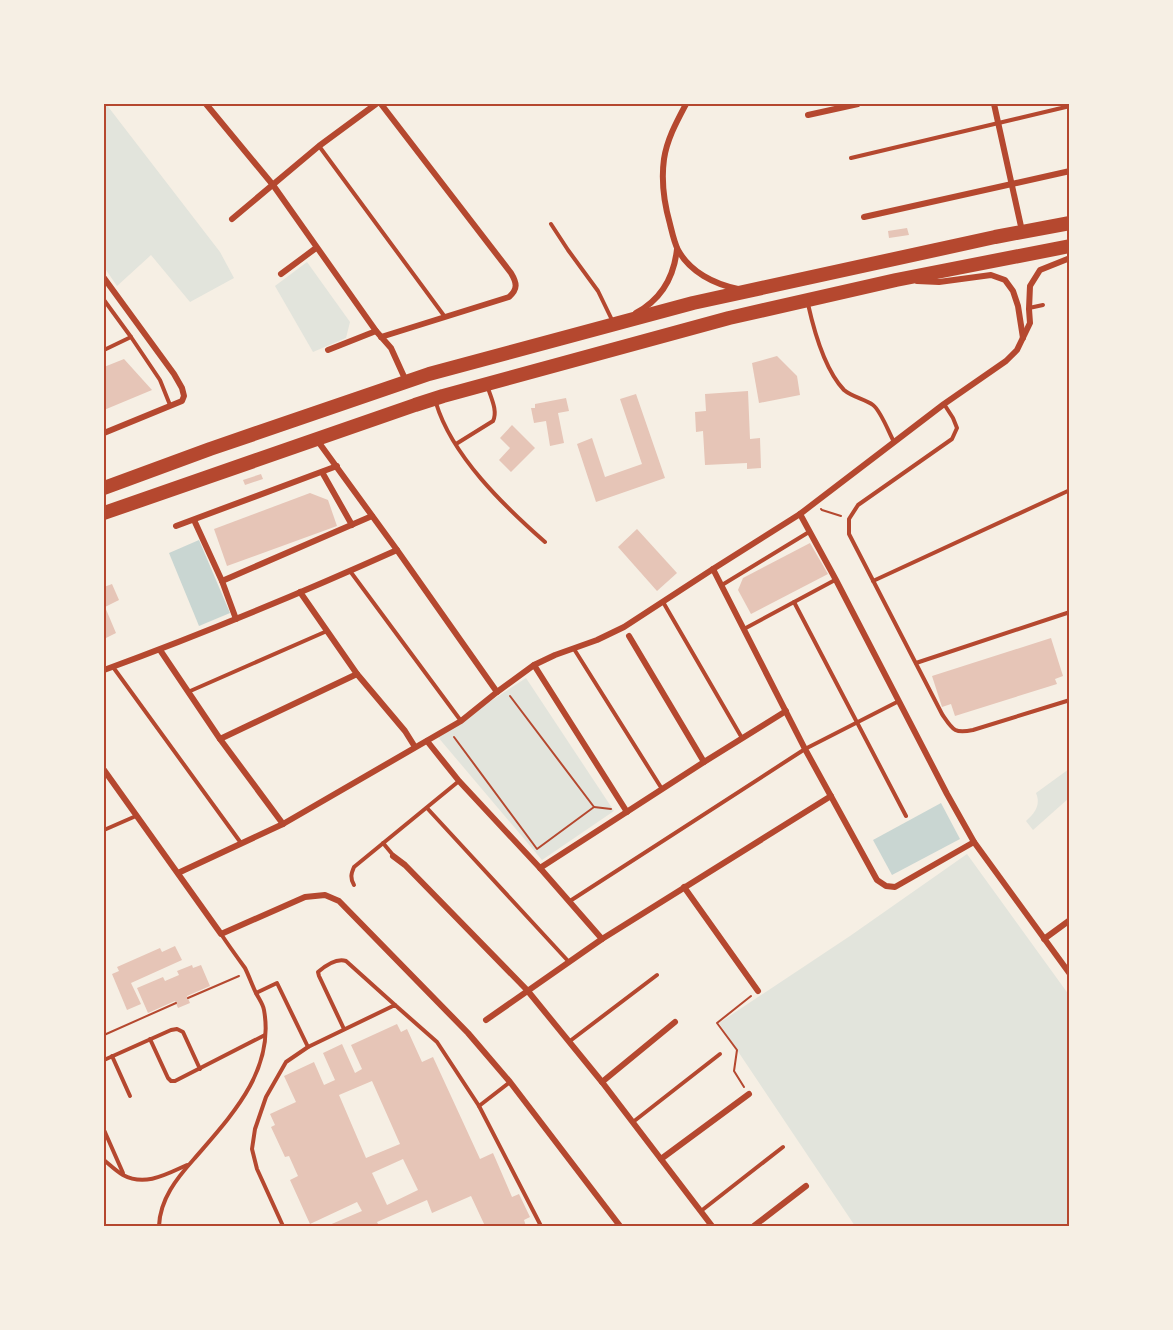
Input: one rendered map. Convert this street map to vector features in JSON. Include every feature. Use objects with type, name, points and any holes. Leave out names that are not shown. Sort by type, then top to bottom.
[{"type":"highway","points":[[104,488],[406,381],[614,323],[749,290],[1070,223]]},
{"type":"highway","points":[[104,513],[435,398],[729,318],[896,280],[1070,246]]},
{"type":"street","points":[[206,104],[273,185],[376,331],[391,348],[406,381]]},
{"type":"street","points":[[232,219],[319,146],[376,104]]},
{"type":"street","points":[[381,104],[511,273],[516,284],[516,289],[509,297],[381,337]]},
{"type":"street","points":[[686,104],[674,126],[664,158],[665,208],[677,248],[690,265],[708,279],[728,287],[749,290]]},
{"type":"street","points":[[808,115],[858,104]]},
{"type":"street","points":[[994,104],[1022,232]]},
{"type":"street","points":[[864,217],[1070,171]]},
{"type":"street","points":[[281,274],[316,248]]},
{"type":"street","points":[[614,323],[654,302],[673,272],[677,248]]},
{"type":"street","points":[[178,873],[283,824],[427,741],[461,721],[534,665],[624,627],[800,514],[944,404],[1006,362],[1017,350],[1030,322],[1030,286],[1040,270],[1070,258]]},
{"type":"street","points":[[896,280],[939,282],[991,275],[1005,279],[1013,291],[1018,306],[1023,339]]},
{"type":"street","points":[[104,278],[174,374],[184,393],[182,401],[104,433]]},
{"type":"street","points":[[328,350],[376,331]]},
{"type":"street","points":[[317,439],[497,692]]},
{"type":"street","points":[[176,526],[337,466]]},
{"type":"street","points":[[322,472],[352,525]]},
{"type":"street","points":[[800,514],[974,842],[1070,974]]},
{"type":"street","points":[[222,581],[372,516]]},
{"type":"street","points":[[194,519],[222,581],[236,619]]},
{"type":"street","points":[[104,670],[236,619],[397,550]]},
{"type":"street","points":[[712,569],[876,880],[886,885],[896,886],[974,842]]},
{"type":"street","points":[[300,592],[357,674],[405,731],[415,747]]},
{"type":"street","points":[[629,636],[704,762]]},
{"type":"street","points":[[160,650],[220,739],[283,824]]},
{"type":"street","points":[[534,665],[627,812]]},
{"type":"street","points":[[220,739],[357,674]]},
{"type":"street","points":[[540,868],[786,711]]},
{"type":"street","points":[[427,741],[459,781],[602,939]]},
{"type":"street","points":[[104,770],[221,934],[305,897],[325,895],[339,901],[468,1033],[510,1082],[620,1227]]},
{"type":"street","points":[[486,1020],[602,939],[831,796]]},
{"type":"street","points":[[393,856],[405,865],[527,990],[570,1041],[712,1227]]},
{"type":"street","points":[[684,887],[758,991]]},
{"type":"street","points":[[1044,939],[1070,920]]},
{"type":"street","points":[[602,1082],[675,1022]]},
{"type":"street","points":[[661,1159],[749,1094]]},
{"type":"street","points":[[754,1227],[806,1186]]},
{"type":"lane","points":[[851,158],[1070,106]]},
{"type":"lane","points":[[319,146],[445,317]]},
{"type":"lane","points":[[552,224],[598,291],[614,323]]},
{"type":"lane","points":[[104,300],[160,380],[171,405]]},
{"type":"lane","points":[[807,300],[815,334],[824,358],[835,377],[845,391],[875,406],[894,442]]},
{"type":"lane","points":[[1029,309],[1043,305]]},
{"type":"lane","points":[[104,350],[131,338]]},
{"type":"lane","points":[[456,444],[495,418],[487,384]]},
{"type":"lane","points":[[435,398],[440,417],[471,466],[500,500],[545,542]]},
{"type":"lane","points":[[944,404],[957,428],[952,439],[858,505],[849,519],[849,534],[942,714],[952,728],[961,732],[1070,700]]},
{"type":"lane","points":[[873,581],[1070,490]]},
{"type":"lane","points":[[722,585],[810,531]]},
{"type":"lane","points":[[350,571],[461,721]]},
{"type":"lane","points":[[744,629],[836,580]]},
{"type":"lane","points":[[662,602],[742,739]]},
{"type":"lane","points":[[794,602],[906,816]]},
{"type":"lane","points":[[916,663],[1070,612]]},
{"type":"lane","points":[[188,693],[327,630]]},
{"type":"lane","points":[[574,649],[662,789]]},
{"type":"lane","points":[[113,667],[241,843]]},
{"type":"lane","points":[[570,902],[805,749],[899,702]]},
{"type":"lane","points":[[354,885],[351,873],[354,867],[459,781]]},
{"type":"lane","points":[[427,808],[569,962]]},
{"type":"lane","points":[[104,830],[136,816]]},
{"type":"lane","points":[[383,843],[393,856]]},
{"type":"lane","points":[[159,1227],[165,1199],[177,1179],[241,1101],[253,1083],[261,1062],[265,1035],[264,1008],[247,972],[221,934]]},
{"type":"lane","points":[[344,1029],[318,972],[339,960],[346,961],[437,1042],[479,1106],[541,1227]]},
{"type":"lane","points":[[570,1041],[657,975]]},
{"type":"lane","points":[[256,993],[277,983],[308,1047]]},
{"type":"lane","points":[[283,1227],[257,1169],[252,1149],[255,1129],[266,1097],[286,1062],[308,1047],[395,1005]]},
{"type":"lane","points":[[104,1060],[177,1029],[183,1032],[200,1069]]},
{"type":"lane","points":[[150,1039],[171,1081],[175,1081],[265,1035]]},
{"type":"lane","points":[[633,1122],[720,1054]]},
{"type":"lane","points":[[112,1056],[130,1096]]},
{"type":"lane","points":[[479,1106],[510,1082]]},
{"type":"lane","points":[[104,1130],[123,1175]]},
{"type":"lane","points":[[701,1211],[783,1147]]},
{"type":"lane","points":[[104,1160],[123,1175],[138,1180],[158,1178],[190,1164]]},
{"type":"path","points":[[818,501],[822,510],[849,519]]},
{"type":"path","points":[[510,696],[594,807],[627,812]]},
{"type":"path","points":[[454,737],[537,849],[594,807]]},
{"type":"path","points":[[188,998],[247,972]]},
{"type":"path","points":[[749,1094],[734,1071],[737,1050],[717,1023],[758,991]]},
{"type":"path","points":[[104,1035],[176,1003]]},
{"type":"shaded area","points":[[104,104],[220,252],[234,278],[190,302],[151,255],[117,286],[104,267]]},
{"type":"shaded area","points":[[307,262],[350,322],[346,338],[313,352],[275,286]]},
{"type":"shaded area","points":[[199,540],[230,613],[199,626],[169,553]]},
{"type":"shaded area","points":[[526,678],[614,811],[542,860],[437,736]]},
{"type":"shaded area","points":[[1069,769],[1069,798],[1033,830],[1026,821],[1036,808],[1038,801],[1036,793]]},
{"type":"shaded area","points":[[941,803],[960,839],[892,875],[873,840]]},
{"type":"shaded area","points":[[967,854],[1069,995],[1069,1226],[855,1226],[719,1023],[850,936]]},
{"type":"building","points":[[907,228],[909,235],[889,238],[888,231]]},
{"type":"building","points":[[777,356],[797,376],[800,395],[759,403],[752,363]]},
{"type":"building","points":[[124,359],[152,390],[104,410],[104,367]]},
{"type":"building","points":[[748,391],[750,439],[760,438],[761,468],[747,469],[747,463],[705,465],[703,431],[696,432],[695,412],[706,411],[705,394]]},
{"type":"building","points":[[636,394],[665,478],[596,502],[577,444],[592,438],[605,477],[642,464],[620,399]]},
{"type":"building","points":[[566,398],[569,411],[558,413],[564,443],[550,446],[546,421],[534,423],[531,408],[535,408],[535,404]]},
{"type":"building","points":[[512,425],[535,448],[511,472],[499,460],[510,448],[500,438]]},
{"type":"building","points":[[261,474],[263,479],[245,485],[243,480]]},
{"type":"building","points":[[310,493],[328,500],[337,526],[227,566],[214,529]]},
{"type":"building","points":[[637,529],[677,573],[657,591],[618,547]]},
{"type":"building","points":[[810,543],[828,574],[751,614],[738,590],[743,578]]},
{"type":"building","points":[[112,584],[119,600],[105,607],[116,633],[104,639],[104,587]]},
{"type":"building","points":[[1051,638],[1063,676],[1055,679],[1057,684],[955,716],[951,704],[942,707],[932,676]]},
{"type":"building","points":[[175,946],[182,960],[131,983],[141,1004],[127,1010],[112,974],[119,971],[117,967],[160,948],[162,952]]},
{"type":"building","points":[[192,965],[193,968],[201,965],[210,986],[187,996],[190,1003],[178,1008],[175,1001],[148,1013],[137,988],[163,977],[165,981],[179,975],[177,971]]},
{"type":"building","points":[[397,1024],[401,1032],[407,1029],[422,1062],[433,1057],[480,1159],[493,1153],[512,1197],[519,1194],[530,1217],[524,1220],[526,1226],[485,1226],[471,1196],[432,1213],[427,1200],[377,1222],[379,1226],[327,1226],[362,1211],[357,1202],[310,1224],[290,1180],[298,1176],[289,1156],[285,1157],[271,1127],[275,1125],[270,1114],[296,1102],[284,1076],[314,1062],[324,1085],[335,1080],[323,1053],[342,1044],[355,1073],[362,1069],[351,1045]],"holes":[[[372,1081],[400,1144],[366,1158],[339,1095]],[[403,1159],[418,1190],[387,1205],[372,1173]]]}]
